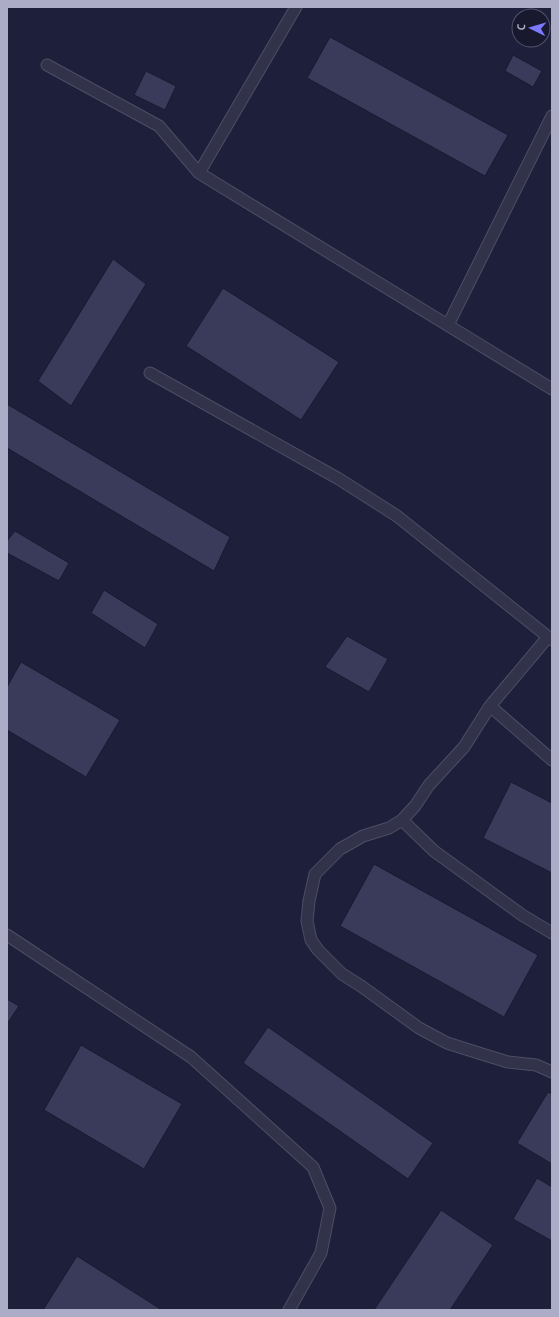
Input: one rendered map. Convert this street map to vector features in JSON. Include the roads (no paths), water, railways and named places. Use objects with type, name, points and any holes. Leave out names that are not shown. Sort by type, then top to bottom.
[{"type":"lane","points":[[199,173],[296,7]]},
{"type":"lane","points":[[47,65],[159,126],[199,173],[552,389]]},
{"type":"lane","points":[[448,325],[552,116]]},
{"type":"lane","points":[[150,373],[339,479],[397,516],[480,581],[550,639],[490,706],[464,747],[429,785],[415,806],[402,820],[388,828],[363,836],[340,849],[315,874],[309,901],[307,921],[311,940],[318,950],[342,974],[419,1028],[447,1043],[477,1053],[508,1062],[536,1065],[552,1072]]},
{"type":"lane","points":[[490,706],[552,760]]},
{"type":"lane","points":[[402,820],[434,851],[522,915],[552,932]]},
{"type":"lane","points":[[7,935],[191,1057],[313,1167],[330,1208],[321,1253],[288,1310]]}]
